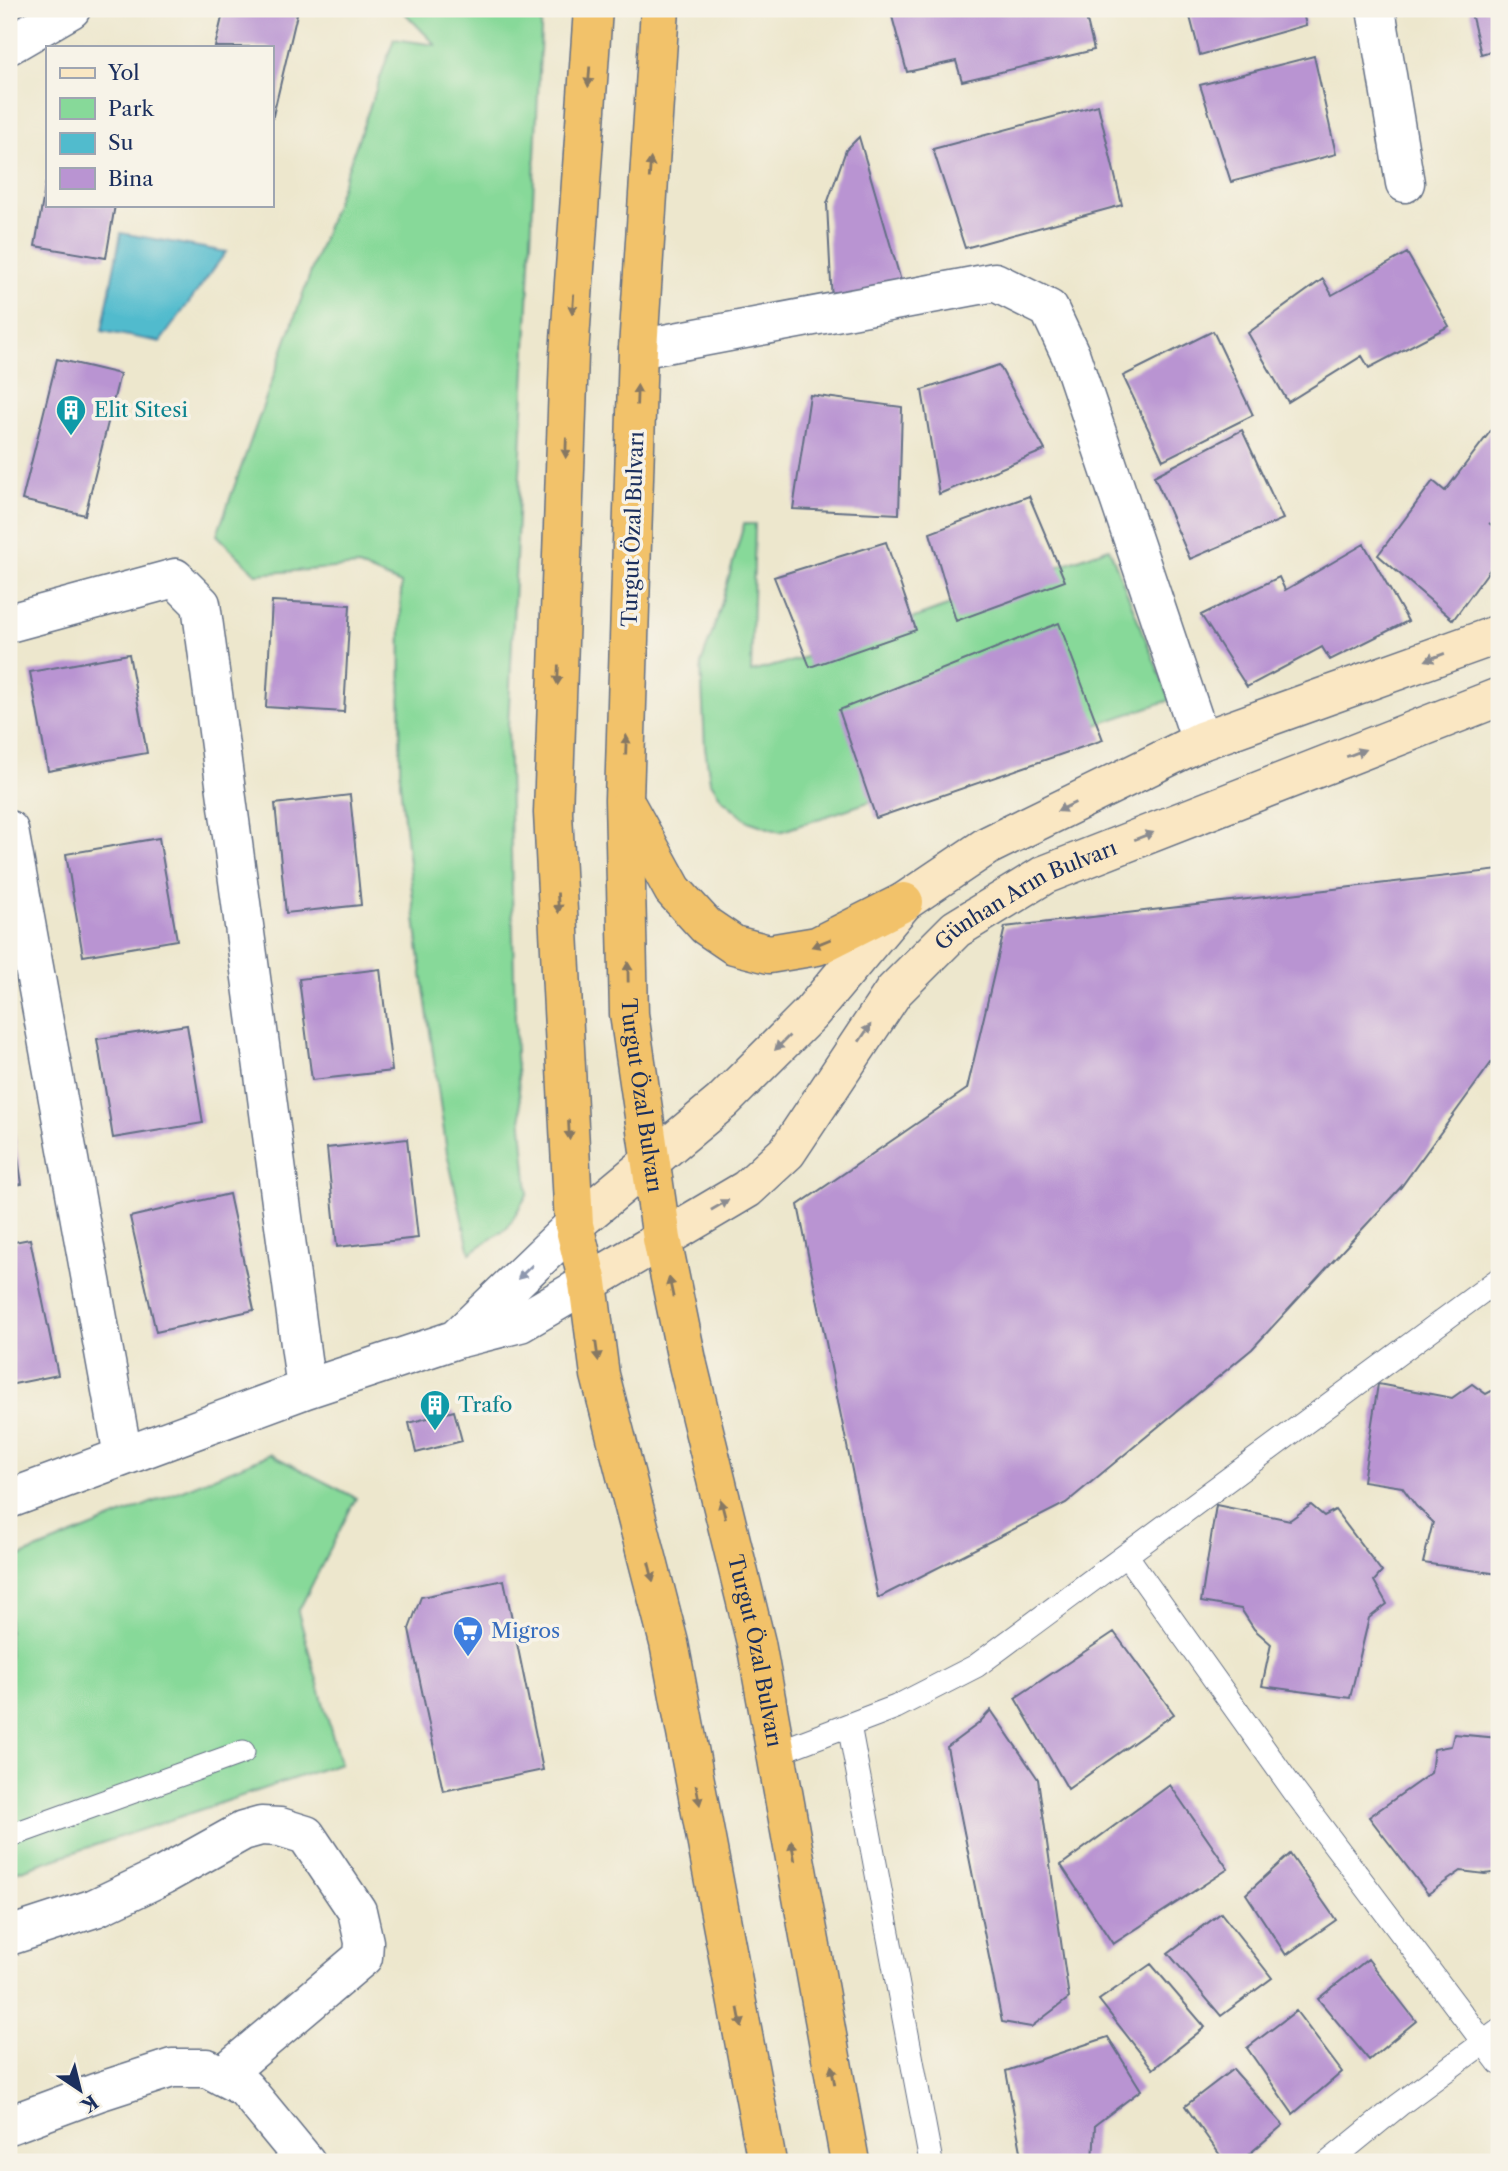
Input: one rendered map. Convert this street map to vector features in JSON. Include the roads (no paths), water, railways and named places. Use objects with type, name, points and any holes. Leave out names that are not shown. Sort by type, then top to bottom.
[{"type":"highway","points":[[593,9],[569,355],[553,813],[573,1224],[587,1283],[600,1375],[669,1643],[767,2162]]},
{"type":"highway","name":"Turgut Özal Bulvarı","points":[[660,9],[638,349],[624,800],[629,1014],[662,1239],[688,1366],[756,1643],[850,2162]]},
{"type":"highway","points":[[624,800],[673,890],[706,926],[734,946],[769,954],[817,946],[904,902]]},
{"type":"main road","points":[[573,1224],[722,1102],[810,1014],[904,902],[987,846],[1201,741],[1499,634]]},
{"type":"main road","name":"Günhan Arın Bulvarı","points":[[587,1283],[747,1189],[787,1152],[894,991],[956,929],[1044,875],[1499,697]]},
{"type":"street","points":[[14,31],[71,9]]},
{"type":"street","points":[[1376,9],[1405,183]]},
{"type":"street","points":[[638,349],[995,282],[1049,309],[1071,356],[1201,741]]},
{"type":"street","points":[[9,622],[175,578],[201,604],[306,1389]]},
{"type":"street","points":[[9,830],[123,1456]]},
{"type":"street","points":[[457,1339],[573,1224]]},
{"type":"street","points":[[9,1499],[306,1389],[457,1339],[520,1323],[587,1283]]},
{"type":"street","points":[[9,1936],[95,1908],[163,1875],[243,1831],[261,1826],[280,1827],[306,1835],[357,1911],[363,1957],[222,2076]]},
{"type":"street","points":[[9,2125],[172,2068],[207,2068],[245,2088],[306,2162]]},
{"type":"lane","points":[[775,1753],[896,1707],[976,1665],[1499,1279]]},
{"type":"lane","points":[[1126,1555],[1294,1791],[1492,2036],[1499,2063]]},
{"type":"lane","points":[[849,1725],[931,2162]]},
{"type":"lane","points":[[9,1836],[243,1752]]},
{"type":"lane","points":[[1329,2162],[1399,2105],[1492,2036]]},
{"type":"water","points":[[121,233],[226,252],[160,342],[102,331]]},
{"type":"place","name":"Elit Sitesi","points":[[71,437]]},
{"type":"place","name":"Trafo","points":[[435,1432]]},
{"type":"place","name":"Migros","points":[[468,1658]]}]
